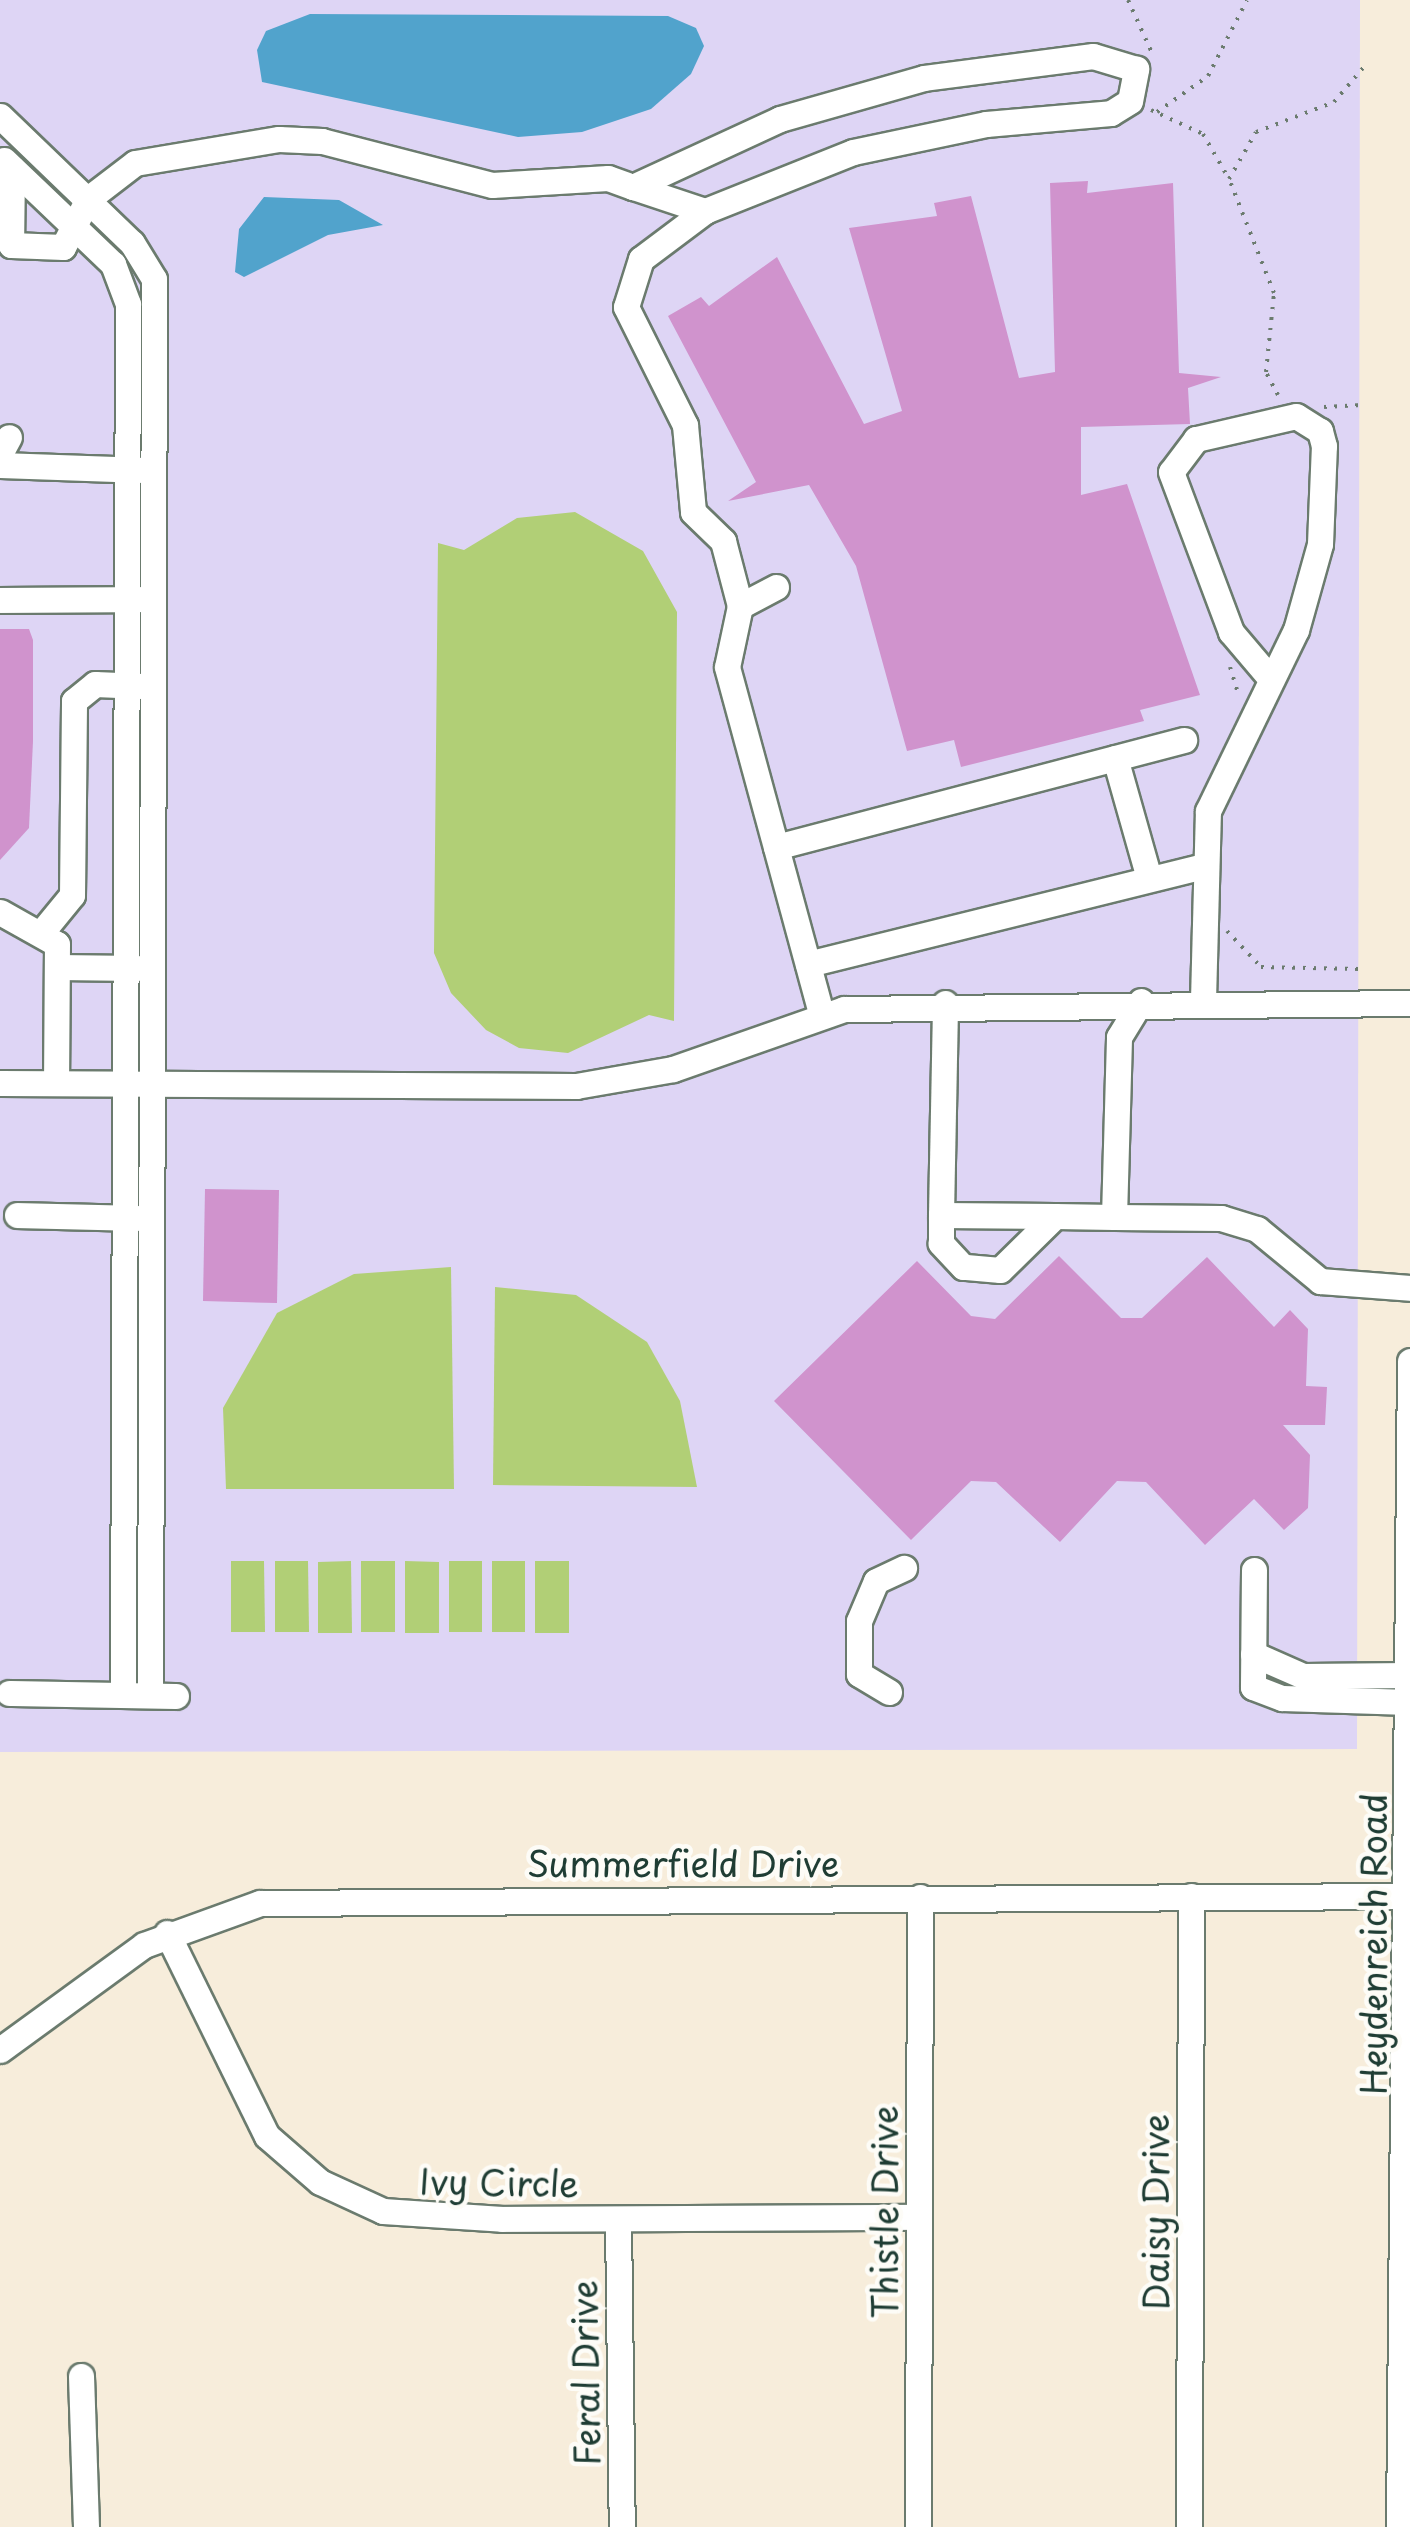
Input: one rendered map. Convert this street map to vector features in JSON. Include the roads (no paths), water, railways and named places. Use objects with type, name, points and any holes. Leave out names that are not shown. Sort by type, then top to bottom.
[{"type":"street","points":[[633,187],[780,120],[924,78],[1092,56],[1136,70],[1130,101],[1111,113],[986,124],[853,152],[705,211],[641,259],[626,306],[685,425],[693,512],[723,542],[740,606],[727,667],[821,1013]]},
{"type":"street","points":[[0,116],[88,199],[154,278],[150,1695]]},
{"type":"street","points":[[6,162],[10,245],[63,247],[88,199],[135,163],[300,138],[492,186],[608,178],[705,211]]},
{"type":"street","points":[[6,162],[125,282],[123,1695]]},
{"type":"street","points":[[1202,1000],[1202,867],[1216,784],[1270,678],[1305,604],[1325,512],[1320,431],[1296,416],[1196,439],[1171,472],[1231,632],[1270,678]]},
{"type":"street","points":[[0,465],[154,470]]},
{"type":"street","points":[[740,606],[776,587]]},
{"type":"street","points":[[0,600],[154,599]]},
{"type":"street","points":[[41,934],[72,895],[74,702],[95,684],[153,686]]},
{"type":"street","points":[[776,847],[1184,740]]},
{"type":"street","points":[[1115,758],[1148,875]]},
{"type":"street","points":[[125,849],[153,849]]},
{"type":"street","points":[[808,964],[1148,875],[1202,867]]},
{"type":"street","points":[[0,912],[58,944],[56,1084]]},
{"type":"street","points":[[57,968],[152,968]]},
{"type":"street","points":[[1114,1217],[1119,1037],[1141,1001]]},
{"type":"street","points":[[0,1083],[576,1086],[673,1068],[821,1013],[945,1003],[1410,1003]]},
{"type":"street","points":[[945,1003],[941,1215],[950,1260],[981,1273],[1020,1256],[1055,1216]]},
{"type":"street","points":[[941,1215],[1239,1220],[1320,1281],[1410,1288]]},
{"type":"street","points":[[17,1216],[152,1218]]},
{"type":"street","points":[[124,1280],[152,1280]]},
{"type":"street","name":"Heydenreich Road","points":[[1400,2527],[1405,2486],[1409,2026],[1410,1361]]},
{"type":"street","points":[[889,1692],[859,1674],[859,1621],[876,1581],[904,1568]]},
{"type":"street","points":[[1254,1570],[1253,1686],[1264,1693],[1409,1702]]},
{"type":"street","points":[[1253,1654],[1302,1676],[1410,1675]]},
{"type":"street","points":[[9,1694],[176,1696]]},
{"type":"street","name":"Daisy Drive","points":[[1189,2527],[1191,1896]]},
{"type":"street","name":"Summerfield Drive","points":[[3,2040],[167,1933],[232,1908],[314,1900],[1408,1896]]},
{"type":"street","name":"Thistle Drive","points":[[918,2527],[920,1897]]},
{"type":"street","name":"Ivy Circle","points":[[167,1933],[267,2136],[320,2182],[412,2217],[919,2217]]},
{"type":"street","name":"Feral Drive","points":[[618,2219],[622,2527]]},
{"type":"street","points":[[81,2376],[86,2527]]},
{"type":"water","points":[[310,14],[668,16],[696,28],[704,46],[691,74],[651,109],[582,132],[518,137],[262,82],[257,50],[266,31]]},
{"type":"water","points":[[264,197],[339,200],[383,225],[328,235],[244,277],[235,272],[239,229]]}]
